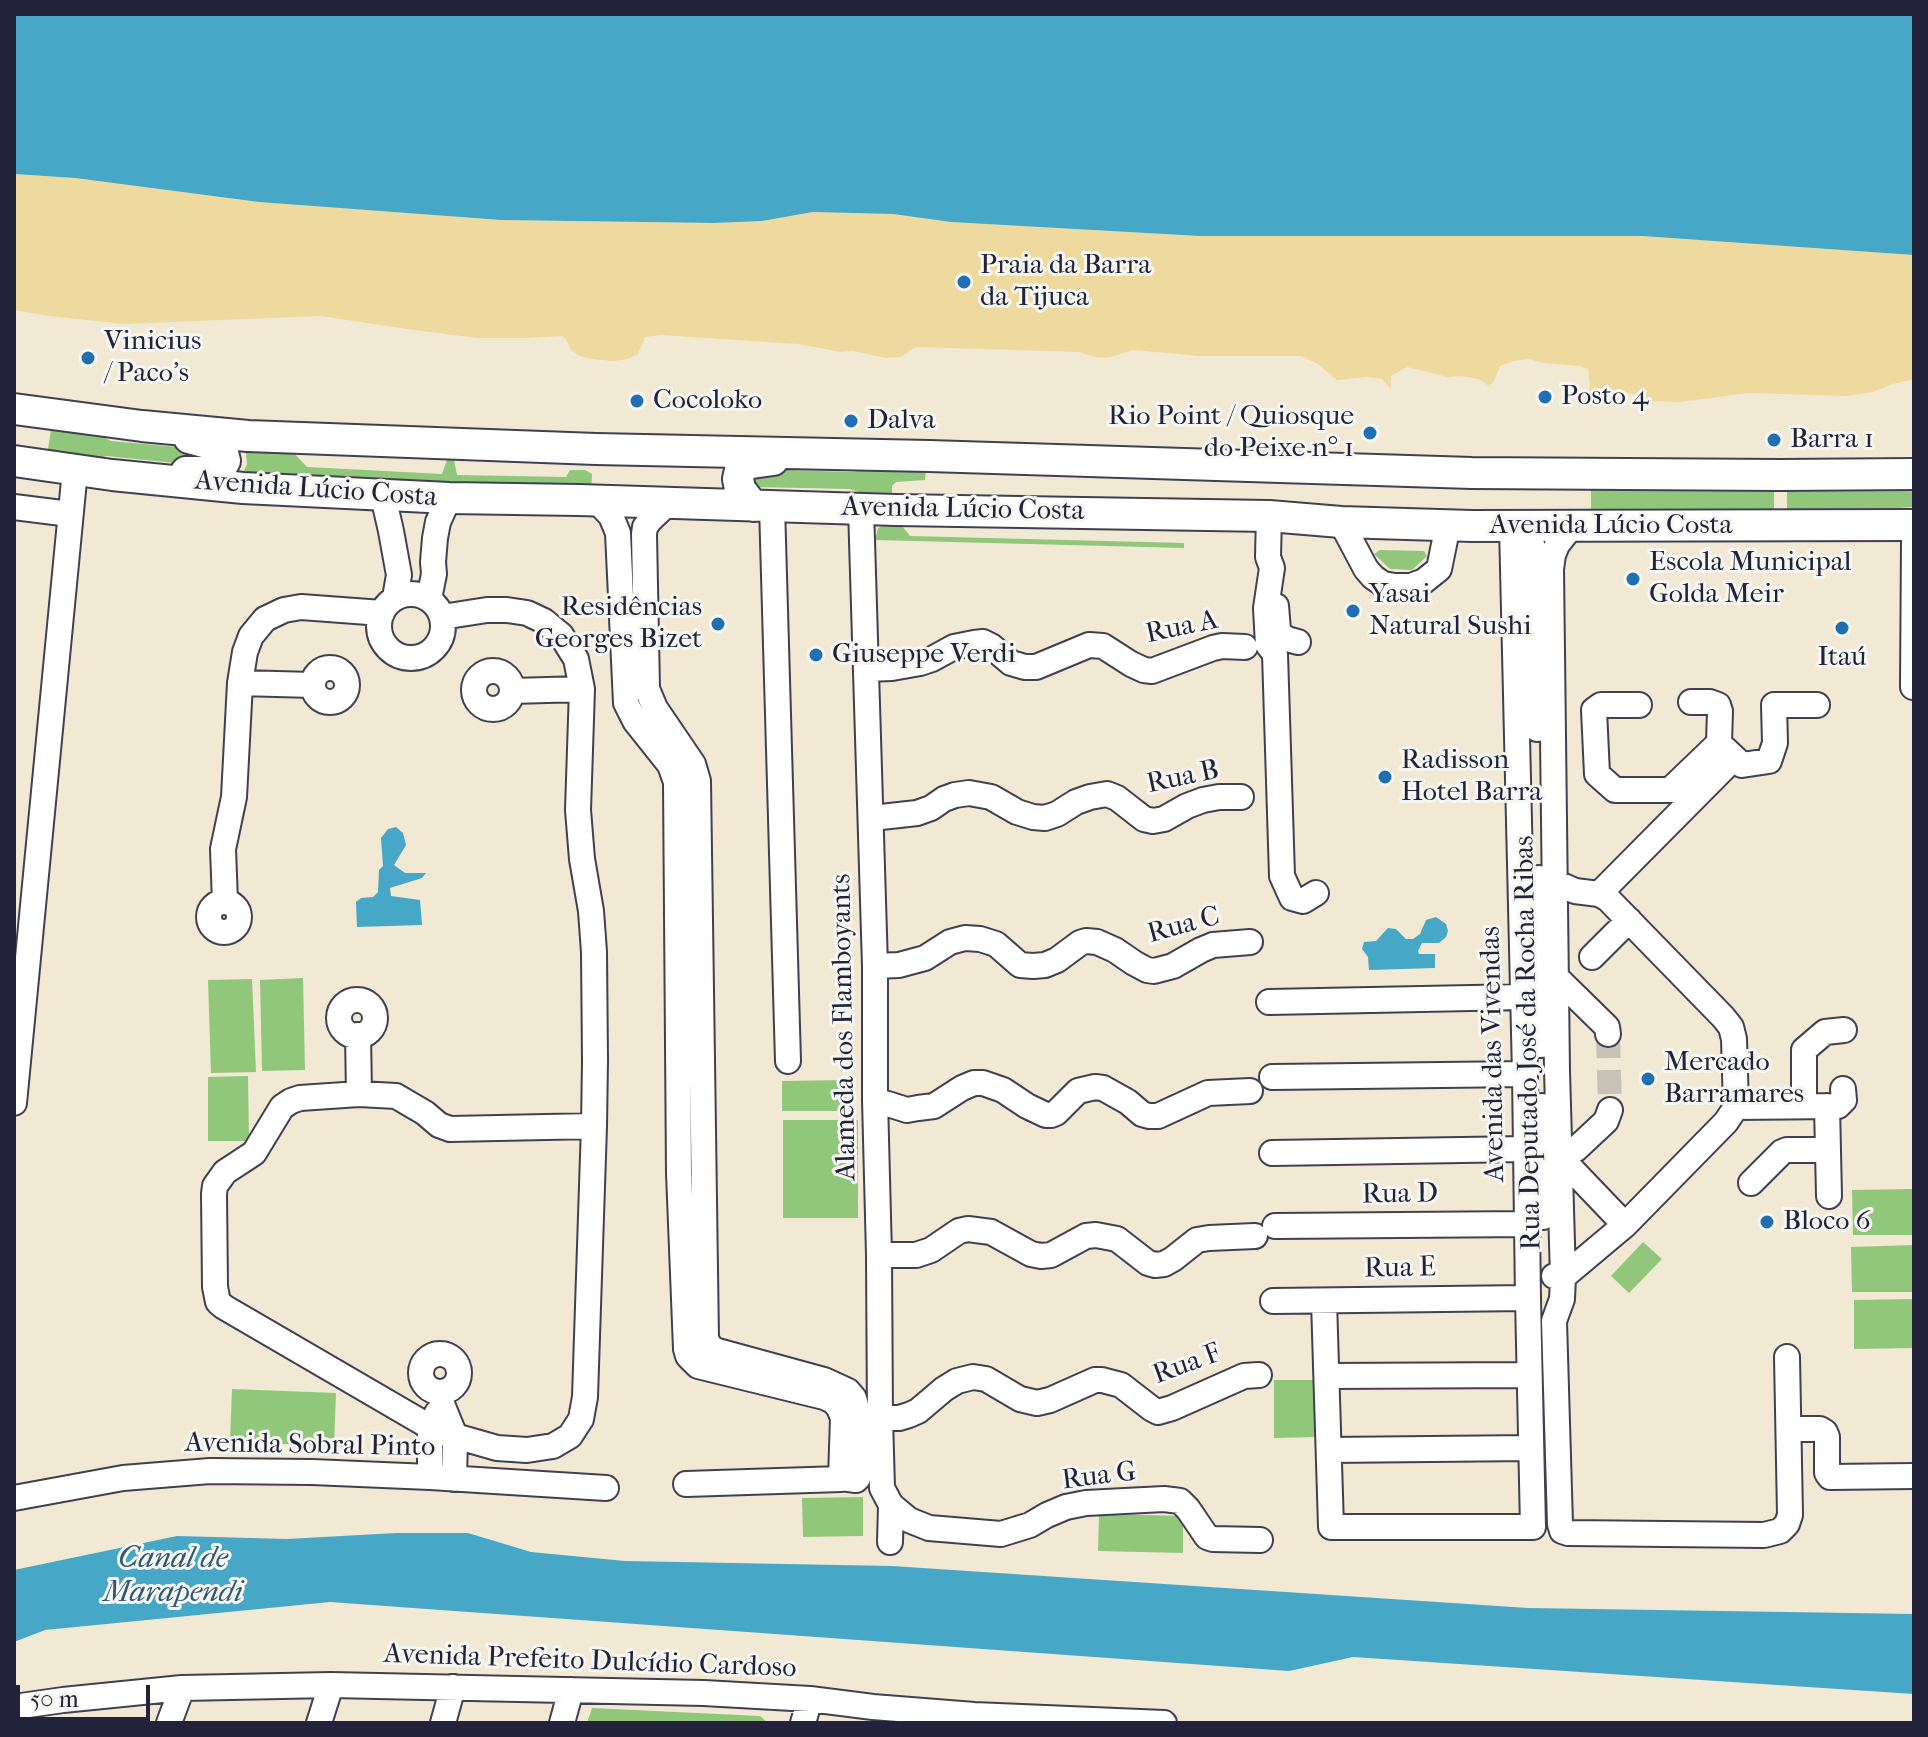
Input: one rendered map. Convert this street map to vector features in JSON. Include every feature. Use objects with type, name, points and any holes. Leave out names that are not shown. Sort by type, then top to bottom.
[{"type":"main road","name":"Avenida Lúcio Costa","points":[[14,409],[248,436],[596,449],[1472,473],[1914,474]]},
{"type":"main road","points":[[112,475],[214,472],[223,465],[225,454],[215,445],[142,426]]},
{"type":"main road","points":[[762,506],[740,489],[738,479],[745,464],[823,454]]},
{"type":"main road","name":"Avenida Lúcio Costa","points":[[14,461],[112,475],[243,488],[383,496],[1269,516],[1448,525],[1914,525]]},
{"type":"street","points":[[14,1103],[20,974],[75,470]]},
{"type":"street","points":[[383,496],[399,575],[379,624],[380,635],[393,652],[403,657],[425,655],[440,639],[443,628],[435,608],[433,562],[438,522],[449,498]]},
{"type":"street","points":[[597,501],[632,544],[636,690],[655,708],[693,764],[698,781],[706,1339],[711,1348],[718,1351],[824,1380],[848,1391],[854,1398],[858,1413],[856,1480],[686,1484]]},
{"type":"street","points":[[632,544],[669,502]]},
{"type":"street","points":[[762,506],[762,652]]},
{"type":"street","points":[[762,506],[788,1061]]},
{"type":"street","points":[[14,507],[70,514]]},
{"type":"street","name":"Alameda dos Flamboyants","points":[[861,508],[872,818],[880,1418],[882,1488],[891,1505],[890,1542]]},
{"type":"street","points":[[1269,516],[1268,557],[1272,568],[1278,630],[1287,639],[1298,642]]},
{"type":"street","points":[[1341,522],[1366,569],[1383,584],[1395,586],[1411,586],[1424,581],[1439,569],[1448,525]]},
{"type":"street","name":"Avenida das Vivendas","points":[[1329,1450],[1331,1527],[1533,1527],[1512,579],[1519,526]]},
{"type":"street","name":"Rua Deputado José da Rocha Ribas","points":[[1519,526],[1535,553],[1548,919],[1554,1276],[1562,1299],[1554,1321],[1561,1529],[1568,1533],[1764,1535],[1780,1531],[1790,1515],[1789,1429]]},
{"type":"street","name":"Rua Deputado José da Rocha Ribas","points":[[1554,1276],[1561,1158],[1557,978],[1548,919],[1555,882],[1551,569],[1557,545],[1571,527]]},
{"type":"street","points":[[1913,687],[1914,542]]},
{"type":"street","points":[[1272,568],[1266,608],[1268,645],[1275,654],[1282,876],[1292,898],[1303,901],[1316,893]]},
{"type":"street","points":[[225,902],[223,849],[234,797],[240,683],[251,636],[265,619],[284,610],[301,607],[388,606],[412,594],[435,608],[507,610],[527,613],[544,621],[561,635],[576,659],[582,689],[578,810],[594,952],[594,1126],[585,1397],[581,1419],[570,1436],[553,1446],[527,1450],[497,1448],[455,1436],[430,1427],[218,1302],[214,1194],[220,1178],[254,1153],[282,1107],[291,1101],[386,1094],[403,1099],[439,1125],[450,1129],[594,1126]]},
{"type":"street","name":"Rua A","points":[[866,669],[920,663],[954,647],[983,642],[1011,663],[1025,667],[1036,667],[1089,645],[1103,646],[1131,664],[1152,671],[1213,648],[1245,647]]},
{"type":"street","points":[[240,683],[313,685]]},
{"type":"street","points":[[512,691],[582,689]]},
{"type":"street","points":[[1691,702],[1718,705],[1732,755]]},
{"type":"street","points":[[1639,705],[1601,705],[1594,710],[1597,774],[1615,790],[1670,790],[1732,755],[1769,761],[1775,743],[1774,705],[1817,705]]},
{"type":"street","points":[[1603,897],[1732,755]]},
{"type":"street","name":"Rua B","points":[[872,818],[917,813],[944,799],[969,793],[991,797],[1017,812],[1045,818],[1076,802],[1107,794],[1144,819],[1153,821],[1164,819],[1203,800],[1241,797]]},
{"type":"street","points":[[1554,1276],[1625,1225],[1726,1122],[1736,1107],[1731,1027],[1603,897],[1575,891],[1555,882]]},
{"type":"street","points":[[1592,957],[1629,920]]},
{"type":"street","name":"Rua C","points":[[875,966],[899,965],[925,958],[950,942],[965,938],[996,944],[1020,965],[1033,966],[1057,960],[1080,943],[1097,942],[1154,971],[1173,966],[1213,945],[1250,942]]},
{"type":"street","points":[[1557,978],[1607,1027],[1608,1034]]},
{"type":"street","points":[[1269,1002],[1523,997]]},
{"type":"street","points":[[1829,1196],[1825,1101],[1804,1050],[1825,1032],[1844,1030]]},
{"type":"street","points":[[358,1035],[359,1094]]},
{"type":"street","points":[[1272,1077],[1525,1074]]},
{"type":"street","points":[[875,1100],[907,1110],[934,1106],[962,1088],[983,1083],[1051,1115],[1078,1091],[1095,1087],[1103,1088],[1128,1102],[1142,1114],[1158,1116],[1208,1093],[1250,1091]]},
{"type":"street","points":[[1736,1107],[1825,1101]]},
{"type":"street","points":[[1610,1110],[1606,1121],[1576,1149],[1561,1158],[1625,1225]]},
{"type":"street","points":[[1272,1153],[1525,1149]]},
{"type":"street","points":[[1751,1183],[1782,1152],[1828,1150]]},
{"type":"street","name":"Rua D","points":[[879,1255],[916,1255],[968,1229],[991,1232],[1031,1254],[1041,1256],[1051,1255],[1086,1236],[1117,1239],[1155,1265],[1173,1259],[1197,1240],[1265,1231],[1527,1224]]},
{"type":"street","name":"Rua E","points":[[1273,1301],[1528,1298]]},
{"type":"street","points":[[1324,1301],[1329,1450],[1531,1448]]},
{"type":"street","points":[[1787,1357],[1789,1429],[1820,1429],[1825,1432],[1827,1473],[1830,1477],[1914,1476]]},
{"type":"street","name":"Rua F","points":[[880,1418],[909,1415],[957,1381],[973,1377],[986,1379],[1020,1399],[1037,1403],[1102,1380],[1121,1385],[1158,1412],[1244,1376],[1259,1375]]},
{"type":"street","points":[[1327,1376],[1529,1375]]},
{"type":"street","points":[[441,1398],[455,1436],[442,1478],[430,1427],[441,1398]]},
{"type":"street","name":"Avenida Sobral Pinto","points":[[14,1498],[123,1478],[195,1472],[312,1472],[606,1488]]},
{"type":"street","name":"Rua G","points":[[891,1505],[909,1520],[929,1528],[1001,1534],[1030,1525],[1066,1507],[1164,1499],[1180,1501],[1207,1537],[1260,1540]]},
{"type":"street","points":[[319,1723],[331,1685]]},
{"type":"street","name":"Avenida Prefeito Dulcídio Cardoso","points":[[14,1707],[182,1688],[331,1685],[704,1693],[810,1699],[974,1719],[1164,1723]]},
{"type":"street","points":[[443,1723],[453,1687]]},
{"type":"street","points":[[169,1723],[182,1688]]},
{"type":"street","points":[[562,1723],[571,1690]]},
{"type":"street","points":[[803,1723],[810,1699]]},
{"type":"green space","points":[[52,424],[86,429],[111,441],[211,450],[204,466],[107,456],[82,460],[47,455]]},
{"type":"green space","points":[[245,445],[289,448],[307,467],[442,474],[447,460],[454,460],[457,475],[566,477],[570,470],[585,470],[592,474],[591,491],[242,475],[247,464]]},
{"type":"green space","points":[[882,468],[926,469],[925,480],[896,482],[892,486],[892,499],[880,499],[850,489],[755,487],[749,472],[753,469],[852,472]]},
{"type":"green space","points":[[1591,485],[1774,487],[1774,517],[1591,517]]},
{"type":"green space","points":[[1875,485],[1914,490],[1914,507],[1898,508],[1875,516],[1787,517],[1787,487]]},
{"type":"green space","points":[[899,522],[910,536],[1184,543],[1184,548],[875,540],[878,528]]},
{"type":"green space","points":[[1380,550],[1424,551],[1427,556],[1412,570],[1390,569],[1374,554]]},
{"type":"green space","points":[[303,978],[305,1070],[262,1071],[260,980]]},
{"type":"green space","points":[[252,979],[256,1072],[211,1073],[208,980]]},
{"type":"green space","points":[[248,1076],[249,1141],[208,1141],[208,1077]]},
{"type":"green space","points":[[847,1080],[847,1111],[782,1111],[782,1081]]},
{"type":"green space","points":[[783,1120],[858,1120],[858,1218],[783,1218]]},
{"type":"green space","points":[[1914,1189],[1914,1235],[1853,1235],[1852,1190]]},
{"type":"green space","points":[[1643,1242],[1662,1259],[1629,1293],[1611,1276]]},
{"type":"green space","points":[[1914,1245],[1914,1292],[1852,1292],[1851,1247]]},
{"type":"green space","points":[[1914,1299],[1914,1348],[1854,1349],[1854,1300]]},
{"type":"green space","points":[[1274,1380],[1317,1380],[1318,1437],[1274,1438]]},
{"type":"green space","points":[[232,1389],[336,1393],[334,1446],[230,1442]]},
{"type":"green space","points":[[863,1497],[863,1536],[803,1537],[802,1498]]},
{"type":"green space","points":[[1099,1514],[1183,1516],[1183,1553],[1098,1551]]},
{"type":"green space","points":[[592,1708],[760,1716],[768,1723],[587,1723]]},
{"type":"sand","name":"Praia da Barra da Tijuca","points":[[14,174],[75,178],[259,202],[501,220],[714,223],[762,221],[813,212],[893,214],[951,222],[1200,236],[1642,236],[1914,255],[1914,379],[1873,392],[1845,396],[1748,393],[1680,402],[1652,401],[1622,391],[1602,396],[1594,407],[1585,405],[1590,385],[1588,369],[1529,359],[1500,366],[1489,386],[1479,379],[1448,377],[1407,367],[1391,376],[1391,389],[1382,379],[1337,380],[1318,364],[1301,356],[1200,356],[1133,350],[1098,358],[1079,352],[915,347],[901,357],[886,358],[798,344],[661,335],[645,337],[638,354],[613,361],[578,355],[562,336],[477,338],[321,316],[124,324],[14,310]]},
{"type":"water","points":[[14,14],[1914,14],[1914,255],[1642,236],[1200,236],[951,222],[893,214],[813,212],[762,221],[714,223],[501,220],[259,202],[75,178],[14,174]]},
{"type":"water","points":[[396,827],[403,833],[406,845],[394,865],[405,873],[426,873],[422,878],[390,888],[391,896],[420,900],[422,925],[357,927],[356,902],[361,898],[373,897],[378,892],[379,870],[383,866],[381,838],[388,829]]},
{"type":"water","points":[[1436,917],[1446,924],[1446,937],[1439,943],[1422,943],[1418,951],[1419,954],[1435,954],[1435,968],[1369,970],[1368,957],[1362,949],[1364,942],[1376,941],[1388,928],[1396,929],[1406,939],[1413,939],[1420,934],[1426,920]]},
{"type":"water","name":"Canal de Marapendi","points":[[468,1533],[531,1552],[625,1561],[892,1566],[1528,1608],[1914,1614],[1914,1694],[1353,1657],[1289,1671],[330,1602],[45,1630],[14,1642],[14,1570],[177,1536],[287,1539]]},
{"type":"tunnel","points":[[1608,1034],[1610,1110]]},
{"type":"place","name":"Praia da Barra da Tijuca","points":[[964,282]]},
{"type":"place","name":"Vinicius / Paco's","points":[[88,358]]},
{"type":"place","name":"Posto 4","points":[[1545,397]]},
{"type":"place","name":"Cocoloko","points":[[637,401]]},
{"type":"place","name":"Dalva","points":[[851,421]]},
{"type":"place","name":"Rio Point / Quiosque do Peixe n° 1","points":[[1370,433]]},
{"type":"place","name":"Barra 1","points":[[1774,440]]},
{"type":"place","name":"Escola Municipal Golda Meir","points":[[1633,579]]},
{"type":"place","name":"Yasai Natural Sushi","points":[[1353,611]]},
{"type":"place","name":"Residências Georges Bizet","points":[[718,624]]},
{"type":"place","name":"Itaú","points":[[1842,628]]},
{"type":"place","name":"Giuseppe Verdi","points":[[816,655]]},
{"type":"place","name":"Radisson Hotel Barra","points":[[1385,777]]},
{"type":"place","name":"Mercado Barramares","points":[[1648,1079]]},
{"type":"place","name":"Bloco 6","points":[[1767,1222]]}]
